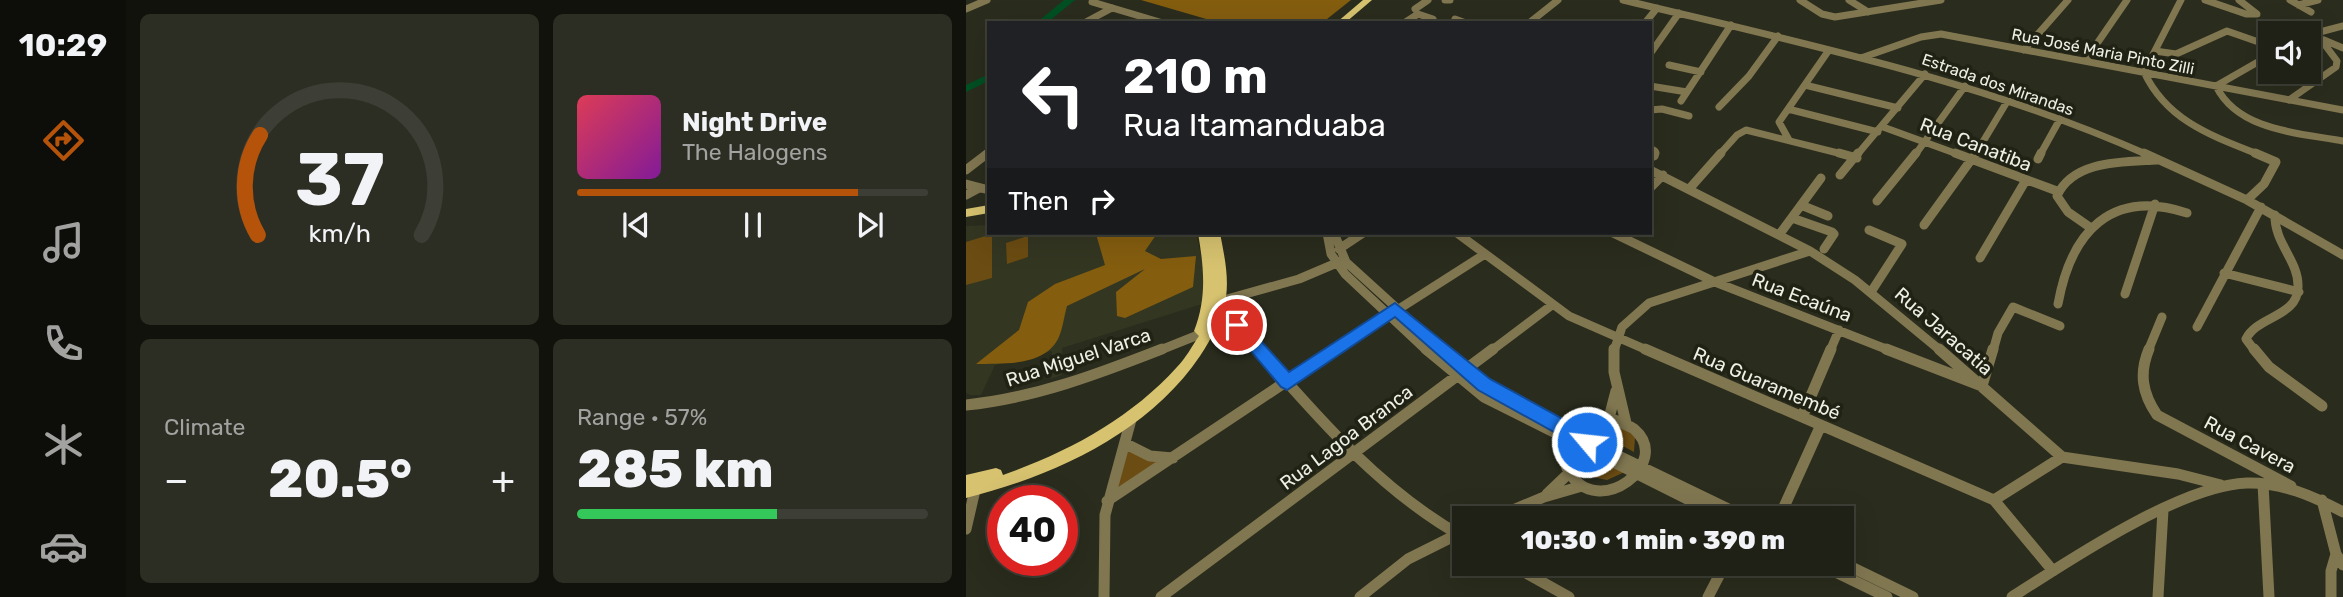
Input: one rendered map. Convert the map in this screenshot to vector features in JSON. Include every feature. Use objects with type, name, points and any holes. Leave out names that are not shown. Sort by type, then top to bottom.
[{"type":"main road","points":[[1336,21],[1360,0]]},
{"type":"main road","points":[[1342,21],[1368,0]]},
{"type":"main road","points":[[966,213],[987,209]]},
{"type":"main road","points":[[969,488],[1040,460],[1109,423],[1151,392],[1171,372],[1198,335],[1211,299],[1212,285],[1203,235]]},
{"type":"main road","points":[[969,488],[1055,461],[1132,416],[1184,368],[1205,338],[1218,305],[1222,282],[1213,235]]},
{"type":"street","points":[[966,9],[987,0]]},
{"type":"street","points":[[1415,9],[1428,0]]},
{"type":"street","points":[[1532,21],[1558,0]]},
{"type":"street","name":"Estrada dos Mirandas","points":[[1623,0],[1925,74],[2008,100],[2161,160],[2261,207],[2343,255]]},
{"type":"street","points":[[1800,0],[1827,17],[1941,0]]},
{"type":"street","points":[[1849,0],[1868,12]]},
{"type":"street","points":[[1893,0],[1904,6]]},
{"type":"street","points":[[2024,50],[2068,0]]},
{"type":"street","points":[[2085,61],[2127,0]]},
{"type":"street","points":[[2181,0],[2144,72],[2155,95],[2185,120],[2230,144],[2276,162],[2264,184],[2247,200]]},
{"type":"street","points":[[2205,0],[2246,15],[2257,13],[2239,0]]},
{"type":"street","points":[[2290,0],[2311,12]]},
{"type":"street","points":[[2298,5],[2318,0]]},
{"type":"street","points":[[1092,2],[1156,21]]},
{"type":"street","points":[[1088,21],[1112,8]]},
{"type":"street","points":[[1647,21],[1657,8]]},
{"type":"street","points":[[1652,51],[1679,13]]},
{"type":"street","points":[[1407,21],[1418,14],[1434,19],[1432,21]]},
{"type":"street","points":[[1131,21],[1140,16]]},
{"type":"street","points":[[1455,19],[1460,21]]},
{"type":"street","points":[[1681,101],[1731,25]]},
{"type":"street","points":[[2321,32],[2343,26]]},
{"type":"street","points":[[2155,51],[2176,54],[2230,31],[2258,42]]},
{"type":"street","name":"Rua José Maria Pinto Zilli","points":[[1861,58],[1934,34],[2343,110]]},
{"type":"street","points":[[1719,107],[1749,76],[1778,36]]},
{"type":"street","points":[[2321,39],[2343,50]]},
{"type":"street","points":[[2289,100],[2333,71],[2337,61],[2321,41]]},
{"type":"street","points":[[2329,48],[2343,50]]},
{"type":"street","points":[[1789,141],[1779,124],[1829,50]]},
{"type":"street","points":[[2258,62],[2216,86],[2224,103],[2253,121],[2343,141]]},
{"type":"street","points":[[1669,65],[1701,72]]},
{"type":"street","points":[[1840,175],[1925,74]]},
{"type":"street","points":[[1805,85],[1898,108]]},
{"type":"street","points":[[1652,86],[1687,92]]},
{"type":"street","points":[[1877,201],[1965,86]]},
{"type":"street","points":[[1924,225],[1973,159],[2008,100]]},
{"type":"street","points":[[1652,110],[1662,109],[1689,116]]},
{"type":"street","name":"Rua Canatiba","points":[[1788,109],[1925,141],[2057,191]]},
{"type":"street","points":[[2038,159],[2060,119]]},
{"type":"street","points":[[1690,188],[1742,131],[1749,130],[1857,158]]},
{"type":"street","points":[[966,170],[987,154]]},
{"type":"street","points":[[2091,228],[2061,206],[2057,191],[2075,175],[2096,166],[2161,160]]},
{"type":"street","name":"Rua Jaracatia","points":[[1652,171],[1810,251],[1871,292],[2062,457]]},
{"type":"street","points":[[1652,186],[1663,175]]},
{"type":"street","points":[[1779,234],[1821,178]]},
{"type":"street","points":[[1980,258],[2026,180]]},
{"type":"street","points":[[966,184],[984,189]]},
{"type":"street","points":[[966,195],[984,189]]},
{"type":"street","points":[[2125,294],[2155,204]]},
{"type":"street","points":[[2058,304],[2066,271],[2091,228],[2125,207],[2155,204],[2187,213]]},
{"type":"street","points":[[1801,205],[1828,216]]},
{"type":"street","points":[[2197,327],[2261,207]]},
{"type":"street","points":[[2275,215],[2274,228],[2296,277],[2299,292],[2292,304],[2250,331],[2246,340],[2251,349],[2275,372],[2322,406]]},
{"type":"street","points":[[1792,218],[1834,234],[1824,249]]},
{"type":"street","points":[[1869,230],[1902,244],[1871,292]]},
{"type":"street","points":[[1328,235],[1340,257],[1392,311],[1484,397],[1571,437],[1703,506]]},
{"type":"street","points":[[1334,235],[1340,257]]},
{"type":"street","points":[[1360,235],[1340,257],[1287,283],[1218,305],[1355,453],[1408,503],[1452,528]]},
{"type":"street","name":"Rua Guaramembé","points":[[1460,235],[1552,305],[1615,337],[1994,500],[2053,571]]},
{"type":"street","name":"Rua Ecaúna","points":[[1617,235],[1715,282],[1982,386]]},
{"type":"street","points":[[1609,418],[1616,390],[1615,337],[1626,318],[1640,308],[1810,251]]},
{"type":"street","points":[[1107,501],[1392,311],[1485,254]]},
{"type":"street","points":[[2224,273],[2299,292]]},
{"type":"street","name":"Rua Lagoa Branca","points":[[1161,597],[1552,305]]},
{"type":"street","points":[[1982,386],[1997,333],[2013,307],[2060,326]]},
{"type":"street","name":"Rua Cavera","points":[[2162,317],[2142,363],[2141,373],[2150,408],[2300,492]]},
{"type":"street","points":[[1802,417],[1839,330]]},
{"type":"street","name":"Rua Miguel Varca","points":[[966,405],[1001,401],[1045,390],[1198,335]]},
{"type":"street","points":[[1616,390],[1626,423]]},
{"type":"street","points":[[1104,597],[1103,536],[1107,501],[1126,444],[1132,416]]},
{"type":"street","points":[[1523,506],[1582,486],[1608,491],[1620,488],[1639,472],[1646,449],[1643,439],[1626,423],[1609,418],[1590,421],[1571,437],[1564,457],[1569,473],[1582,486]]},
{"type":"street","points":[[1784,506],[1821,425]]},
{"type":"street","points":[[1126,444],[1150,456],[1173,458]]},
{"type":"street","points":[[1994,500],[2062,457],[2178,474],[2221,485],[2263,484],[2300,492],[2343,512]]},
{"type":"street","points":[[1639,472],[1719,506]]},
{"type":"street","points":[[1544,497],[1569,473]]},
{"type":"street","points":[[2263,484],[2269,597]]},
{"type":"street","points":[[2012,597],[2080,551],[2162,510],[2221,485]]},
{"type":"street","points":[[966,529],[969,488]]},
{"type":"street","points":[[2322,500],[2340,559],[2331,570],[2332,597]]},
{"type":"street","points":[[2158,597],[2162,510]]},
{"type":"street","points":[[1360,597],[1408,559],[1452,539]]},
{"type":"street","points":[[1854,568],[1913,597]]},
{"type":"street","points":[[1531,576],[1569,597]]},
{"type":"street","points":[[1708,597],[1719,576]]},
{"type":"street","points":[[1844,576],[1887,597]]},
{"type":"shaded area","points":[[1141,0],[1351,0],[1325,21],[1213,21]]},
{"type":"shaded area","points":[[987,225],[987,235],[1196,235],[1205,273],[1202,304],[1062,348],[1062,375],[1051,379],[1052,351],[995,365],[981,395],[970,395],[966,393],[966,226]]},
{"type":"shaded area","points":[[992,235],[992,278],[966,285],[966,242]]},
{"type":"shaded area","points":[[1096,235],[1156,235],[1145,251],[1161,259],[1196,256],[1193,287],[1125,318],[1117,316],[1116,292],[1145,269],[1067,306],[1058,339],[1043,355],[1022,362],[976,364],[1019,330],[1028,302],[1055,284],[1105,265]]},
{"type":"shaded area","points":[[1028,236],[1028,257],[1007,264],[1006,243]]},
{"type":"shaded area","points":[[1614,420],[1635,437],[1634,452],[1587,427]]},
{"type":"shaded area","points":[[1573,444],[1627,471],[1607,480],[1586,473],[1574,460]]},
{"type":"shaded area","points":[[1126,446],[1164,463],[1110,498]]},
{"type":"waterway","points":[[1044,21],[1070,0]]},
{"type":"waterway","points":[[966,89],[987,78]]},
{"type":"route","points":[[1237,325],[1287,382],[1395,309],[1484,384],[1587,442]]}]
